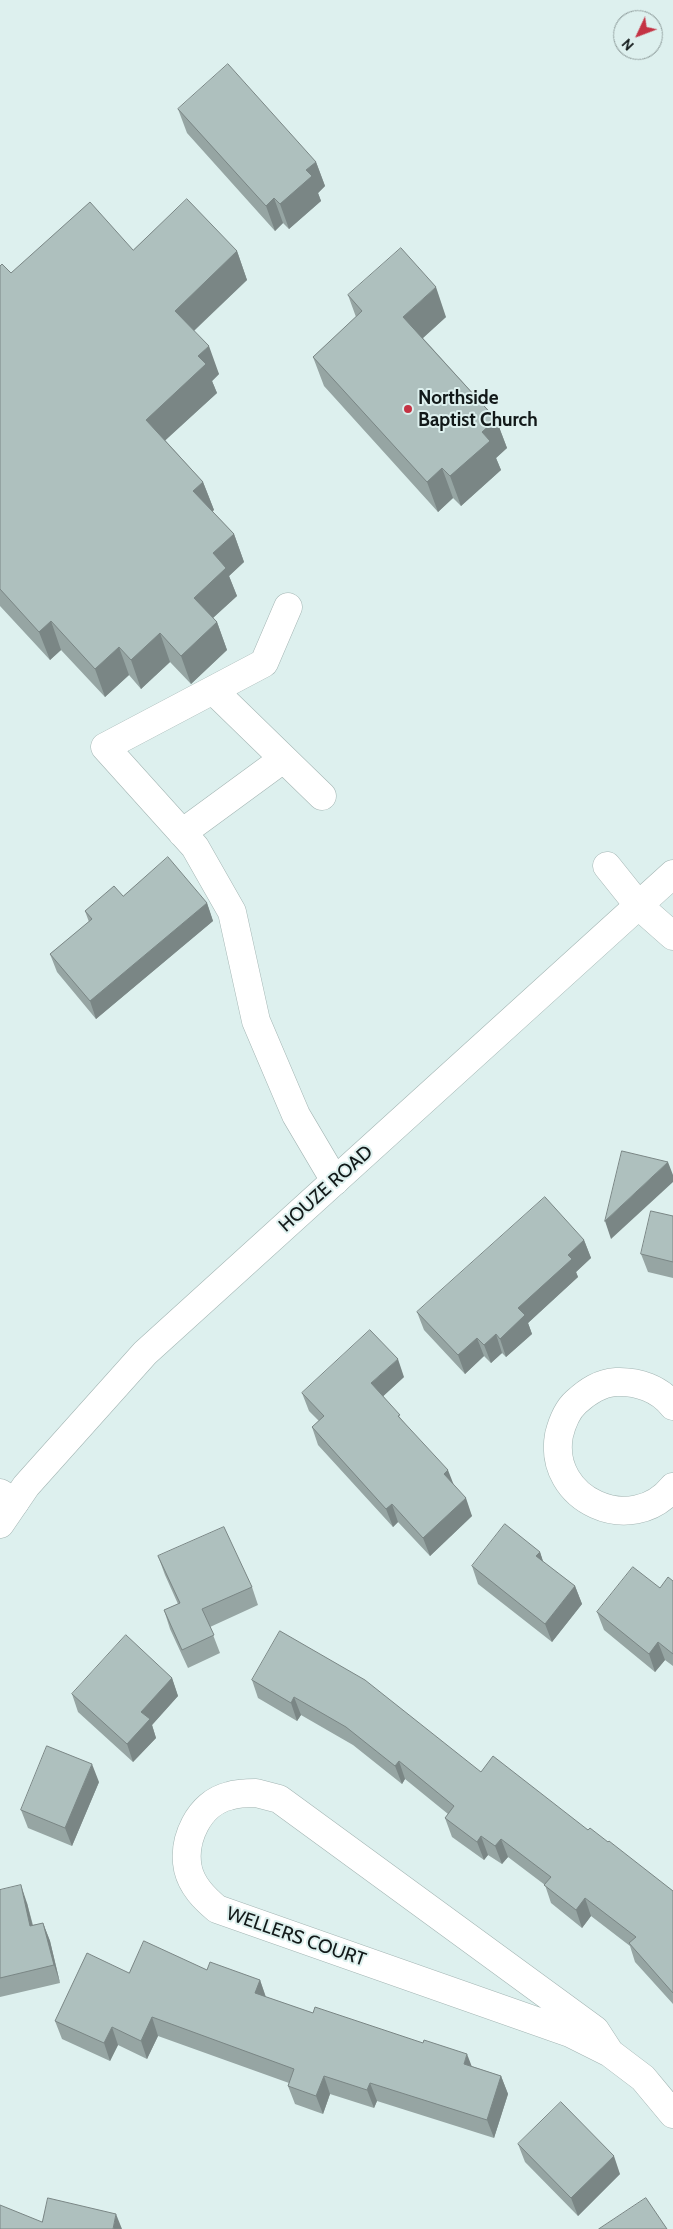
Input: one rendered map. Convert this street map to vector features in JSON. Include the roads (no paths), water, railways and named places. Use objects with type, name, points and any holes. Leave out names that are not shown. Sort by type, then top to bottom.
[{"type":"street","points":[[288,606],[264,662],[105,747],[195,847],[232,912],[256,1021],[296,1115],[335,1181]]},
{"type":"street","points":[[213,690],[322,796]]},
{"type":"street","points":[[182,833],[283,759]]},
{"type":"street","points":[[607,866],[639,906],[673,936]]},
{"type":"street","name":"HOUZE ROAD","points":[[5,1506],[26,1486],[145,1353],[673,874]]},
{"type":"street","points":[[673,1406],[668,1400],[650,1388],[629,1382],[608,1383],[588,1391],[572,1406],[561,1424],[558,1445],[561,1466],[571,1485],[586,1500],[606,1509],[627,1511],[648,1506],[666,1496],[673,1487]]},
{"type":"street","name":"WELLERS COURT","points":[[610,2053],[595,2030],[279,1800],[256,1792],[228,1796],[207,1808],[193,1827],[187,1848],[188,1870],[201,1896],[217,1909],[570,2033],[610,2053],[643,2078],[673,2114]]},
{"type":"place","name":"Northside Baptist Church","points":[[408,409]]}]
